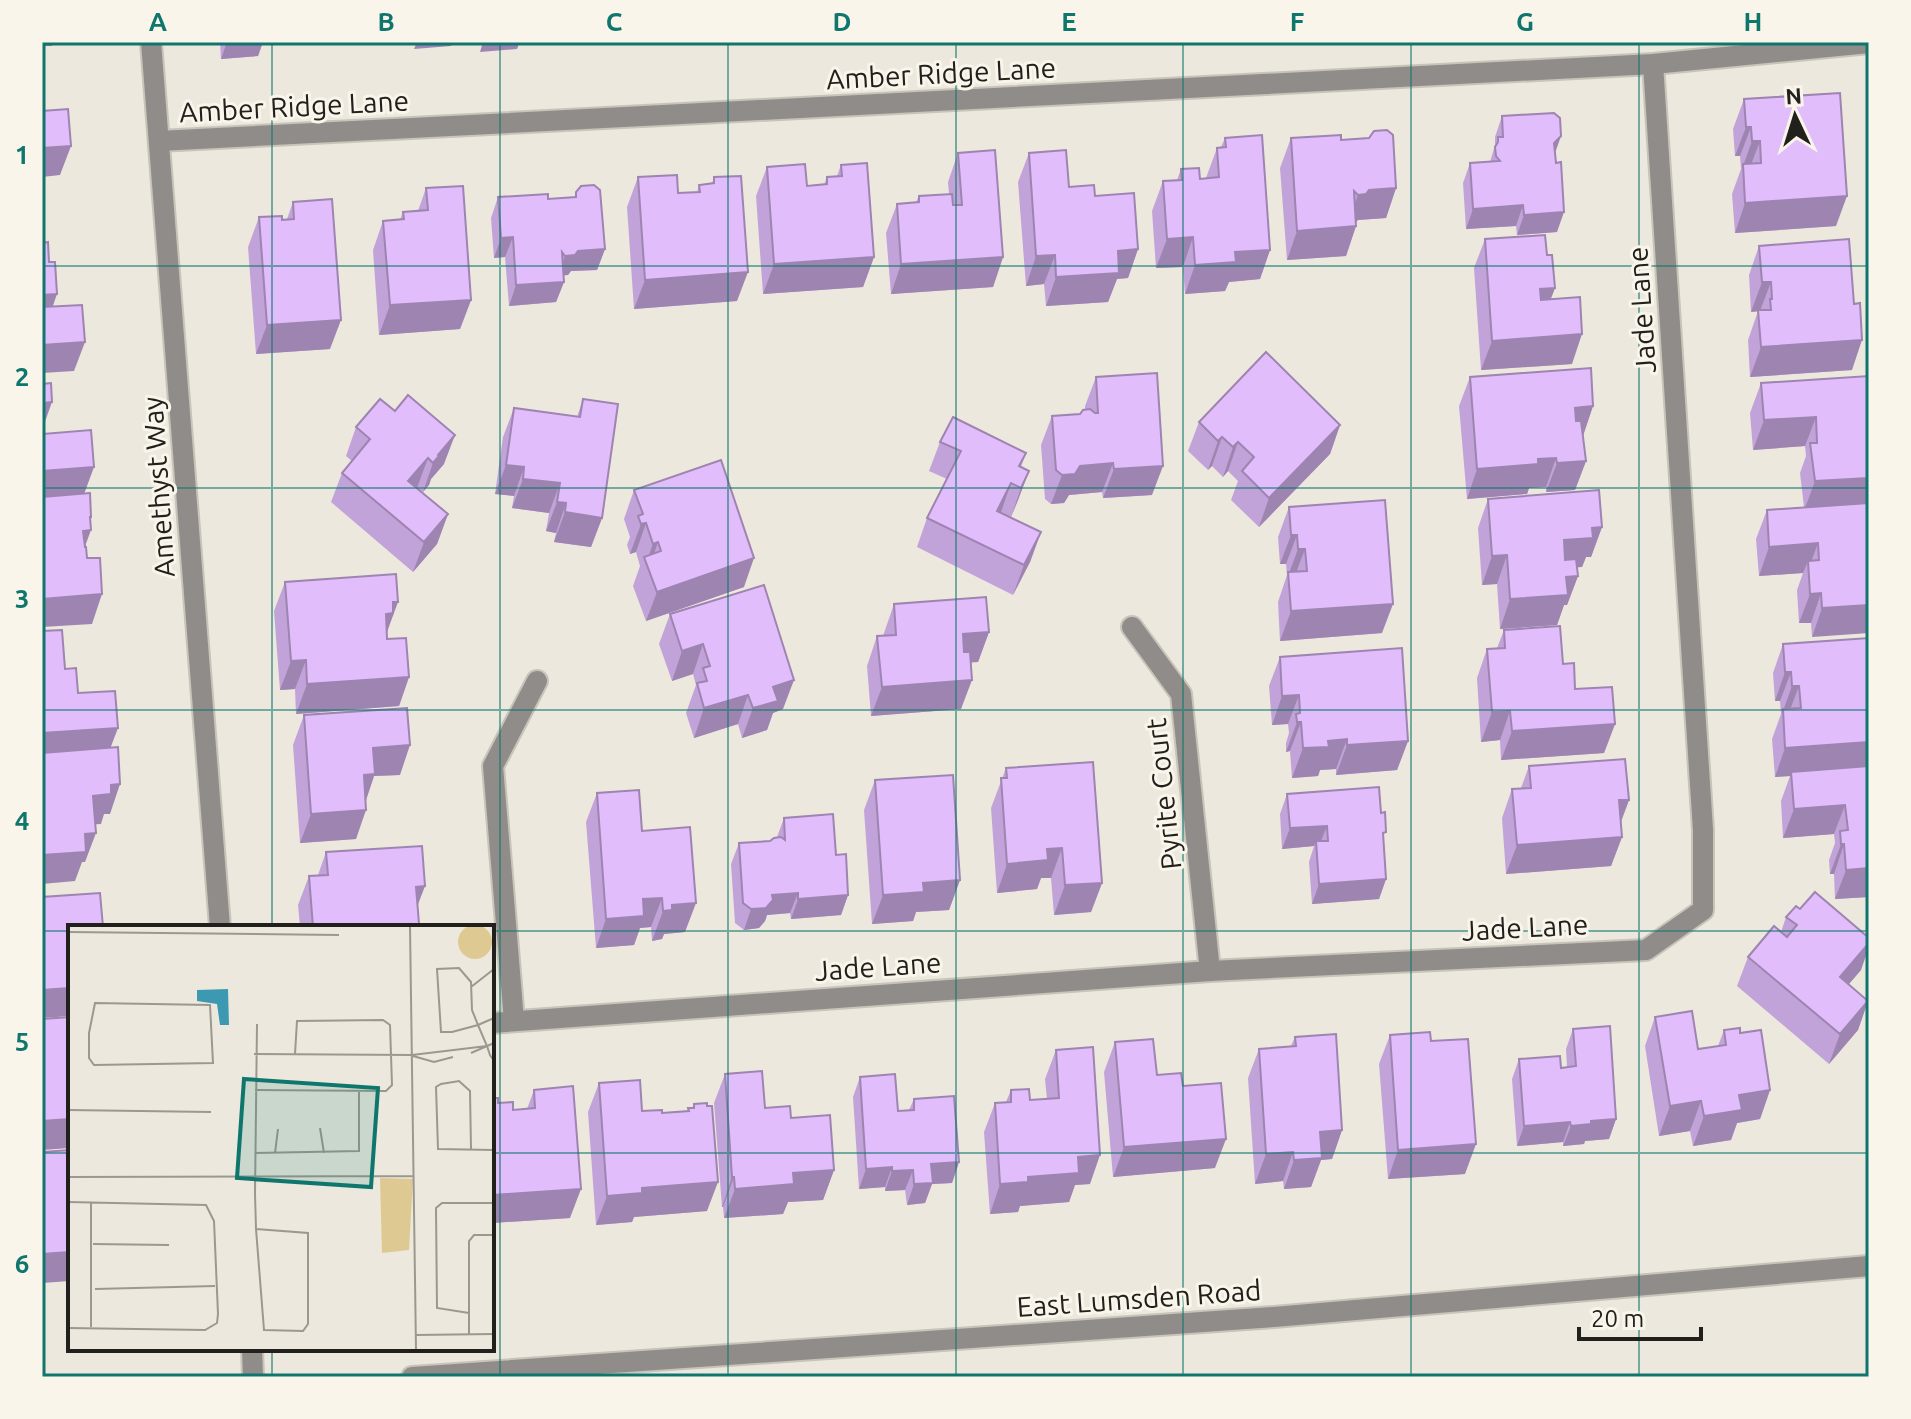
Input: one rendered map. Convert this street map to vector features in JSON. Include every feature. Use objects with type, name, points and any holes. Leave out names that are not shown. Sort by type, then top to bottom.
[{"type":"street","name":"Amethyst Way","points":[[151,42],[220,925]]},
{"type":"street","name":"Amber Ridge Lane","points":[[159,141],[1653,64],[1869,43]]},
{"type":"street","name":"Jade Lane","points":[[494,1023],[1210,971],[1646,950],[1703,910],[1703,830],[1653,64]]},
{"type":"street","name":"Pyrite Court","points":[[1132,627],[1181,694],[1210,971]]},
{"type":"street","points":[[514,1021],[493,766],[537,681]]},
{"type":"street","name":"East Lumsden Road","points":[[412,1377],[1274,1317],[1869,1266]]},
{"type":"street","points":[[252,1351],[253,1377]]},
{"type":"building","points":[[1840,93],[1847,196],[1745,203],[1743,164],[1761,163],[1760,141],[1752,141],[1751,127],[1746,127],[1744,99]]},
{"type":"building","points":[[68,109],[71,146],[42,148],[42,111]]},
{"type":"building","points":[[1554,113],[1560,118],[1561,136],[1554,143],[1556,163],[1561,162],[1564,212],[1524,215],[1523,205],[1473,209],[1470,163],[1500,161],[1495,147],[1498,137],[1503,137],[1502,116]]},
{"type":"building","points":[[1387,130],[1393,135],[1396,188],[1369,190],[1366,194],[1358,195],[1354,191],[1356,226],[1297,231],[1291,138],[1341,135],[1341,140],[1369,138],[1374,131]]},
{"type":"building","points":[[1262,135],[1270,250],[1235,252],[1236,262],[1195,265],[1193,237],[1167,239],[1163,181],[1182,180],[1181,169],[1199,168],[1200,179],[1219,177],[1217,148],[1226,147],[1225,138]]},
{"type":"building","points":[[995,150],[1003,257],[901,264],[897,204],[919,202],[919,196],[952,194],[953,205],[962,205],[958,153]]},
{"type":"building","points":[[1066,150],[1069,187],[1094,185],[1095,196],[1134,193],[1138,249],[1118,251],[1119,273],[1056,277],[1055,255],[1036,256],[1029,153]]},
{"type":"building","points":[[867,163],[874,257],[774,264],[767,167],[805,164],[807,186],[827,184],[827,177],[842,176],[841,165]]},
{"type":"building","points":[[677,175],[678,193],[700,192],[699,185],[714,183],[714,177],[741,176],[748,272],[645,280],[638,177]]},
{"type":"building","points":[[594,185],[600,190],[605,249],[578,251],[575,255],[565,256],[562,252],[564,282],[516,285],[513,237],[501,238],[498,197],[548,194],[548,199],[576,197],[581,186]]},
{"type":"building","points":[[463,186],[471,300],[390,305],[383,221],[404,219],[403,212],[428,210],[426,188]]},
{"type":"building","points":[[332,199],[341,320],[267,325],[259,217],[294,219],[293,202]]},
{"type":"building","points":[[1545,235],[1547,255],[1552,255],[1555,288],[1540,289],[1541,300],[1580,297],[1582,334],[1492,341],[1485,239]]},
{"type":"building","points":[[1849,239],[1854,304],[1860,303],[1862,340],[1761,347],[1758,310],[1771,310],[1772,299],[1771,282],[1762,282],[1759,246]]},
{"type":"building","points":[[48,242],[49,262],[55,262],[57,294],[42,295],[42,243]]},
{"type":"building","points":[[42,295],[43,307],[82,305],[85,342],[42,345]]},
{"type":"building","points":[[1266,352],[1340,425],[1269,498],[1242,471],[1254,457],[1238,442],[1233,447],[1222,437],[1218,441],[1199,422]]},
{"type":"building","points":[[1591,368],[1593,406],[1575,408],[1576,421],[1581,421],[1586,461],[1557,463],[1556,458],[1538,459],[1538,464],[1477,469],[1470,377]]},
{"type":"building","points":[[1157,373],[1163,466],[1114,469],[1113,463],[1080,466],[1075,474],[1062,475],[1056,470],[1052,416],[1080,414],[1090,409],[1098,413],[1096,377]]},
{"type":"building","points":[[1869,376],[1869,478],[1815,481],[1810,443],[1817,443],[1816,417],[1764,420],[1761,383]]},
{"type":"building","points":[[51,383],[52,402],[42,403],[42,384]]},
{"type":"building","points":[[408,395],[455,435],[433,463],[428,458],[408,481],[448,514],[424,542],[342,473],[370,439],[356,427],[380,399],[395,411]]},
{"type":"building","points":[[583,399],[618,404],[602,518],[565,512],[566,503],[557,502],[560,483],[523,479],[524,467],[506,465],[514,408],[580,417]]},
{"type":"building","points":[[953,417],[1026,453],[1019,466],[1029,471],[1021,488],[1011,483],[997,511],[1041,532],[1024,565],[927,518],[961,451],[940,442]]},
{"type":"building","points":[[42,419],[43,434],[91,430],[94,467],[42,471]]},
{"type":"building","points":[[721,460],[754,558],[657,592],[644,557],[661,551],[658,542],[653,544],[646,523],[641,524],[638,516],[643,514],[634,490]]},
{"type":"building","points":[[1599,490],[1602,527],[1592,528],[1593,538],[1564,540],[1565,560],[1576,559],[1578,576],[1566,577],[1568,595],[1510,599],[1507,555],[1492,556],[1488,499]]},
{"type":"building","points":[[90,493],[91,530],[83,531],[87,558],[100,558],[102,594],[42,599],[42,497]]},
{"type":"building","points":[[1385,500],[1393,604],[1291,611],[1288,572],[1307,571],[1305,549],[1298,549],[1297,535],[1291,535],[1289,507]]},
{"type":"building","points":[[1869,503],[1869,605],[1822,608],[1821,593],[1810,594],[1808,561],[1819,560],[1818,543],[1769,547],[1767,510]]},
{"type":"building","points":[[396,574],[398,602],[393,602],[393,613],[386,614],[387,639],[406,638],[409,677],[307,684],[306,660],[291,661],[285,582]]},
{"type":"building","points":[[764,585],[794,680],[773,687],[778,701],[753,708],[748,695],[704,708],[697,683],[707,681],[703,668],[710,666],[703,644],[682,651],[670,614]]},
{"type":"building","points":[[986,597],[989,632],[963,634],[964,652],[970,652],[972,680],[882,687],[877,636],[896,635],[894,604]]},
{"type":"building","points":[[1560,626],[1563,664],[1574,663],[1575,689],[1612,687],[1615,724],[1512,731],[1510,711],[1492,712],[1487,649],[1505,648],[1504,630]]},
{"type":"building","points":[[62,630],[65,669],[76,668],[78,693],[115,691],[118,728],[42,733],[42,631]]},
{"type":"building","points":[[1869,638],[1869,742],[1785,748],[1783,709],[1801,708],[1799,686],[1792,686],[1791,672],[1785,672],[1783,644]]},
{"type":"building","points":[[1402,648],[1408,741],[1347,745],[1347,739],[1328,741],[1329,747],[1303,748],[1301,722],[1297,722],[1296,714],[1300,713],[1299,695],[1282,696],[1280,657]]},
{"type":"building","points":[[407,708],[410,745],[373,748],[375,774],[364,775],[366,810],[311,814],[304,715]]},
{"type":"building","points":[[118,747],[120,784],[111,785],[111,794],[93,796],[96,833],[85,834],[86,852],[42,855],[42,753]]},
{"type":"building","points":[[1625,759],[1629,800],[1619,800],[1622,837],[1517,845],[1512,789],[1531,788],[1529,766]]},
{"type":"building","points":[[1093,762],[1102,883],[1065,885],[1062,848],[1047,849],[1048,860],[1007,864],[1001,778],[1007,778],[1006,768]]},
{"type":"building","points":[[1869,766],[1869,868],[1846,870],[1840,831],[1848,830],[1845,805],[1794,809],[1791,772]]},
{"type":"building","points":[[953,775],[960,880],[923,883],[924,892],[883,895],[875,780]]},
{"type":"building","points":[[1379,787],[1381,813],[1385,812],[1386,879],[1319,884],[1316,841],[1328,841],[1327,826],[1290,828],[1287,794]]},
{"type":"building","points":[[639,790],[642,831],[690,827],[696,903],[672,905],[672,910],[663,911],[662,898],[643,899],[644,916],[606,919],[597,793]]},
{"type":"building","points":[[833,814],[836,855],[846,854],[848,895],[798,899],[798,893],[772,895],[773,900],[766,908],[751,909],[743,903],[739,843],[770,841],[781,837],[785,840],[784,818]]},
{"type":"building","points":[[422,846],[425,886],[416,887],[419,924],[313,925],[309,876],[328,875],[326,852]]},
{"type":"building","points":[[1815,892],[1869,938],[1869,943],[1840,977],[1868,1001],[1840,1034],[1748,957],[1774,926],[1787,937],[1797,925],[1786,917],[1796,906],[1800,909]]},
{"type":"building","points":[[100,893],[103,925],[68,925],[68,988],[42,990],[42,897]]},
{"type":"building","points":[[1692,1011],[1698,1049],[1726,1045],[1724,1030],[1740,1028],[1740,1033],[1761,1030],[1770,1090],[1739,1095],[1742,1110],[1704,1116],[1701,1101],[1670,1106],[1655,1017]]},
{"type":"building","points":[[68,1017],[68,1119],[42,1121],[42,1019]]},
{"type":"building","points":[[1610,1026],[1616,1119],[1571,1126],[1570,1122],[1524,1126],[1519,1059],[1560,1056],[1561,1068],[1576,1066],[1573,1029]]},
{"type":"building","points":[[1430,1032],[1431,1041],[1468,1039],[1476,1144],[1398,1150],[1390,1035]]},
{"type":"building","points":[[1336,1034],[1342,1130],[1320,1132],[1322,1158],[1294,1160],[1293,1152],[1266,1154],[1259,1049],[1296,1046],[1295,1037]]},
{"type":"building","points":[[1153,1039],[1157,1075],[1181,1073],[1183,1086],[1221,1083],[1226,1139],[1124,1147],[1115,1042]]},
{"type":"building","points":[[1093,1047],[1100,1155],[1078,1157],[1079,1173],[1028,1177],[1028,1182],[1000,1184],[995,1103],[1011,1102],[1011,1090],[1029,1089],[1030,1100],[1059,1098],[1056,1050]]},
{"type":"building","points":[[762,1071],[765,1108],[790,1106],[791,1118],[830,1115],[834,1170],[793,1173],[794,1184],[735,1189],[725,1074]]},
{"type":"building","points":[[895,1074],[898,1111],[914,1110],[914,1099],[954,1096],[959,1162],[931,1164],[933,1183],[914,1184],[913,1170],[892,1171],[892,1167],[866,1169],[860,1077]]},
{"type":"building","points":[[640,1080],[642,1111],[662,1110],[662,1113],[689,1111],[688,1108],[694,1108],[694,1104],[707,1103],[707,1106],[712,1106],[718,1182],[642,1188],[642,1193],[607,1196],[599,1083]]},
{"type":"building","points":[[573,1086],[581,1189],[494,1195],[494,1098],[498,1098],[498,1103],[513,1102],[513,1110],[535,1108],[534,1090]]},
{"type":"building","points":[[68,1150],[68,1252],[42,1254],[43,1152]]}]
